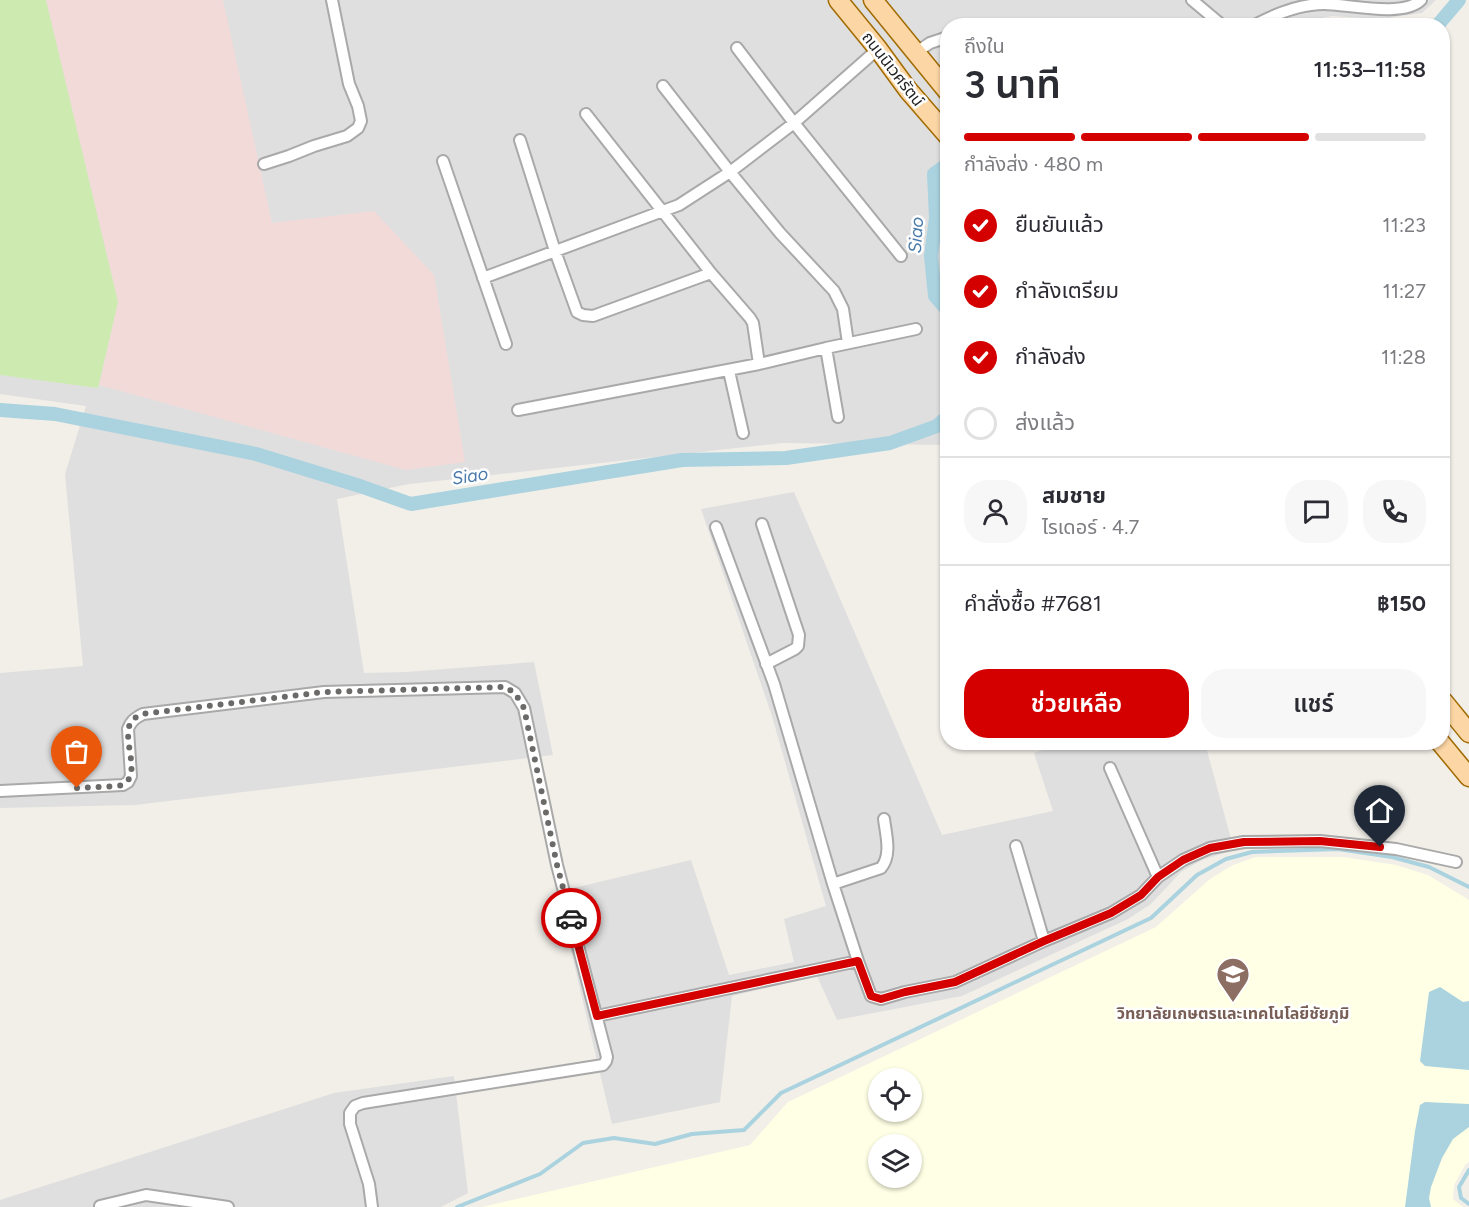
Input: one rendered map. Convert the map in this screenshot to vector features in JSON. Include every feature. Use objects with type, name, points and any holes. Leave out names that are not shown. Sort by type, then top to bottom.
[{"type":"main road","name":"ถนนนิเวศรัตน์","points":[[838,0],[908,90],[940,127]]},
{"type":"main road","name":"ถนนนิเวศรัตน์","points":[[873,0],[940,82]]},
{"type":"main road","points":[[1450,710],[1469,733]]},
{"type":"main road","points":[[1447,750],[1469,777]]},
{"type":"street","points":[[264,164],[347,136],[358,128],[361,121],[349,84],[332,0]]},
{"type":"street","points":[[1192,0],[1213,18]]},
{"type":"street","points":[[1268,18],[1279,12],[1302,6],[1325,4],[1364,9],[1397,8],[1418,3],[1421,0]]},
{"type":"street","points":[[915,53],[940,40]]},
{"type":"street","points":[[737,48],[901,256]]},
{"type":"street","points":[[483,278],[680,205],[730,172],[794,123],[878,49]]},
{"type":"street","points":[[663,86],[780,233],[834,291],[843,309],[849,343]]},
{"type":"street","points":[[586,114],[753,323],[759,364]]},
{"type":"street","points":[[520,141],[577,312],[593,316],[711,273]]},
{"type":"street","points":[[443,162],[506,344]]},
{"type":"street","points":[[518,410],[729,371],[916,329]]},
{"type":"street","points":[[826,348],[838,417]]},
{"type":"street","points":[[729,371],[743,433]]},
{"type":"street","points":[[762,524],[799,635],[798,646],[795,649],[766,664]]},
{"type":"street","points":[[716,527],[774,684],[833,884],[871,996],[881,999],[955,982],[1111,913],[1141,895],[1158,877],[1183,860],[1210,848],[1244,842],[1320,841],[1396,849],[1456,862]]},
{"type":"street","points":[[0,791],[123,785],[131,776],[128,729],[136,717],[142,714],[324,692],[505,687],[515,693],[524,708],[557,865],[597,1016],[606,1061],[603,1065],[363,1102],[354,1106],[350,1113],[350,1124],[369,1184],[372,1207]]},
{"type":"street","points":[[1110,768],[1158,877]]},
{"type":"street","points":[[833,884],[881,868],[886,862],[888,853],[884,819]]},
{"type":"street","points":[[1016,846],[1044,941]]},
{"type":"street","points":[[597,1016],[858,961]]},
{"type":"street","points":[[100,1206],[146,1195],[228,1207]]},
{"type":"shaded area","points":[[0,0],[1436,0],[1422,13],[1388,18],[1332,16],[1322,18],[940,18],[940,445],[783,443],[409,484],[337,499],[364,673],[534,662],[553,755],[135,805],[0,808],[0,673],[83,666],[65,474],[86,406],[0,394]]},
{"type":"shaded area","points":[[46,0],[223,0],[272,223],[374,211],[434,275],[465,462],[406,470],[99,385],[118,302]]},
{"type":"shaded area","points":[[794,492],[942,835],[1053,811],[1034,753],[1043,750],[1207,750],[1234,850],[1202,860],[1181,872],[1151,904],[1128,919],[962,996],[837,1020],[817,976],[732,996],[720,1102],[612,1124],[557,892],[691,860],[729,975],[794,962],[784,919],[826,906],[772,716],[701,509]]},
{"type":"shaded area","name":"วิทยาลัยเกษตรและเทคโนโลยีชัยภูมิ","points":[[1256,857],[1343,857],[1396,865],[1428,875],[1469,900],[1469,1162],[1454,1185],[1453,1199],[1463,1207],[482,1207],[750,1145],[788,1102],[1156,927],[1210,879],[1233,865]]},
{"type":"shaded area","points":[[454,1076],[468,1193],[441,1207],[0,1207],[0,1200],[334,1093]]},
{"type":"green space","points":[[0,0],[46,0],[118,302],[98,388],[0,375]]},
{"type":"water","points":[[1440,987],[1463,1002],[1469,1001],[1469,1070],[1425,1066],[1420,1061],[1429,992]]},
{"type":"water","points":[[1425,1102],[1469,1104],[1469,1127],[1453,1139],[1442,1158],[1431,1187],[1429,1198],[1431,1207],[1405,1207],[1415,1131],[1420,1105]]},
{"type":"waterway","name":"Siao","points":[[1444,18],[1459,0]]},
{"type":"waterway","name":"Siao","points":[[940,170],[934,174],[936,218],[931,256],[935,296],[940,302]]},
{"type":"waterway","name":"Siao","points":[[0,410],[55,414],[256,454],[411,504],[682,460],[786,458],[890,443],[940,423]]},
{"type":"waterway","points":[[457,1207],[540,1174],[583,1143],[614,1138],[655,1144],[692,1134],[744,1130],[781,1093],[1151,918],[1197,875],[1226,859],[1252,852],[1338,849],[1392,857],[1429,867],[1469,887]]},
{"type":"waterway","points":[[1469,1170],[1459,1187],[1461,1198],[1469,1204]]},
{"type":"way so far","points":[[77,788],[118,786],[128,782],[131,776],[128,729],[136,717],[142,714],[324,692],[505,687],[515,693],[524,708],[557,865],[571,918]]},
{"type":"place","name":"วิทยาลัยเกษตรและเทคโนโลยีชัยภูมิ","points":[[1233,1003]]},
{"type":"route","points":[[571,918],[597,1016],[858,961],[871,996],[881,999],[955,982],[1111,913],[1141,895],[1158,877],[1183,860],[1210,848],[1244,842],[1320,841],[1380,847]]}]
